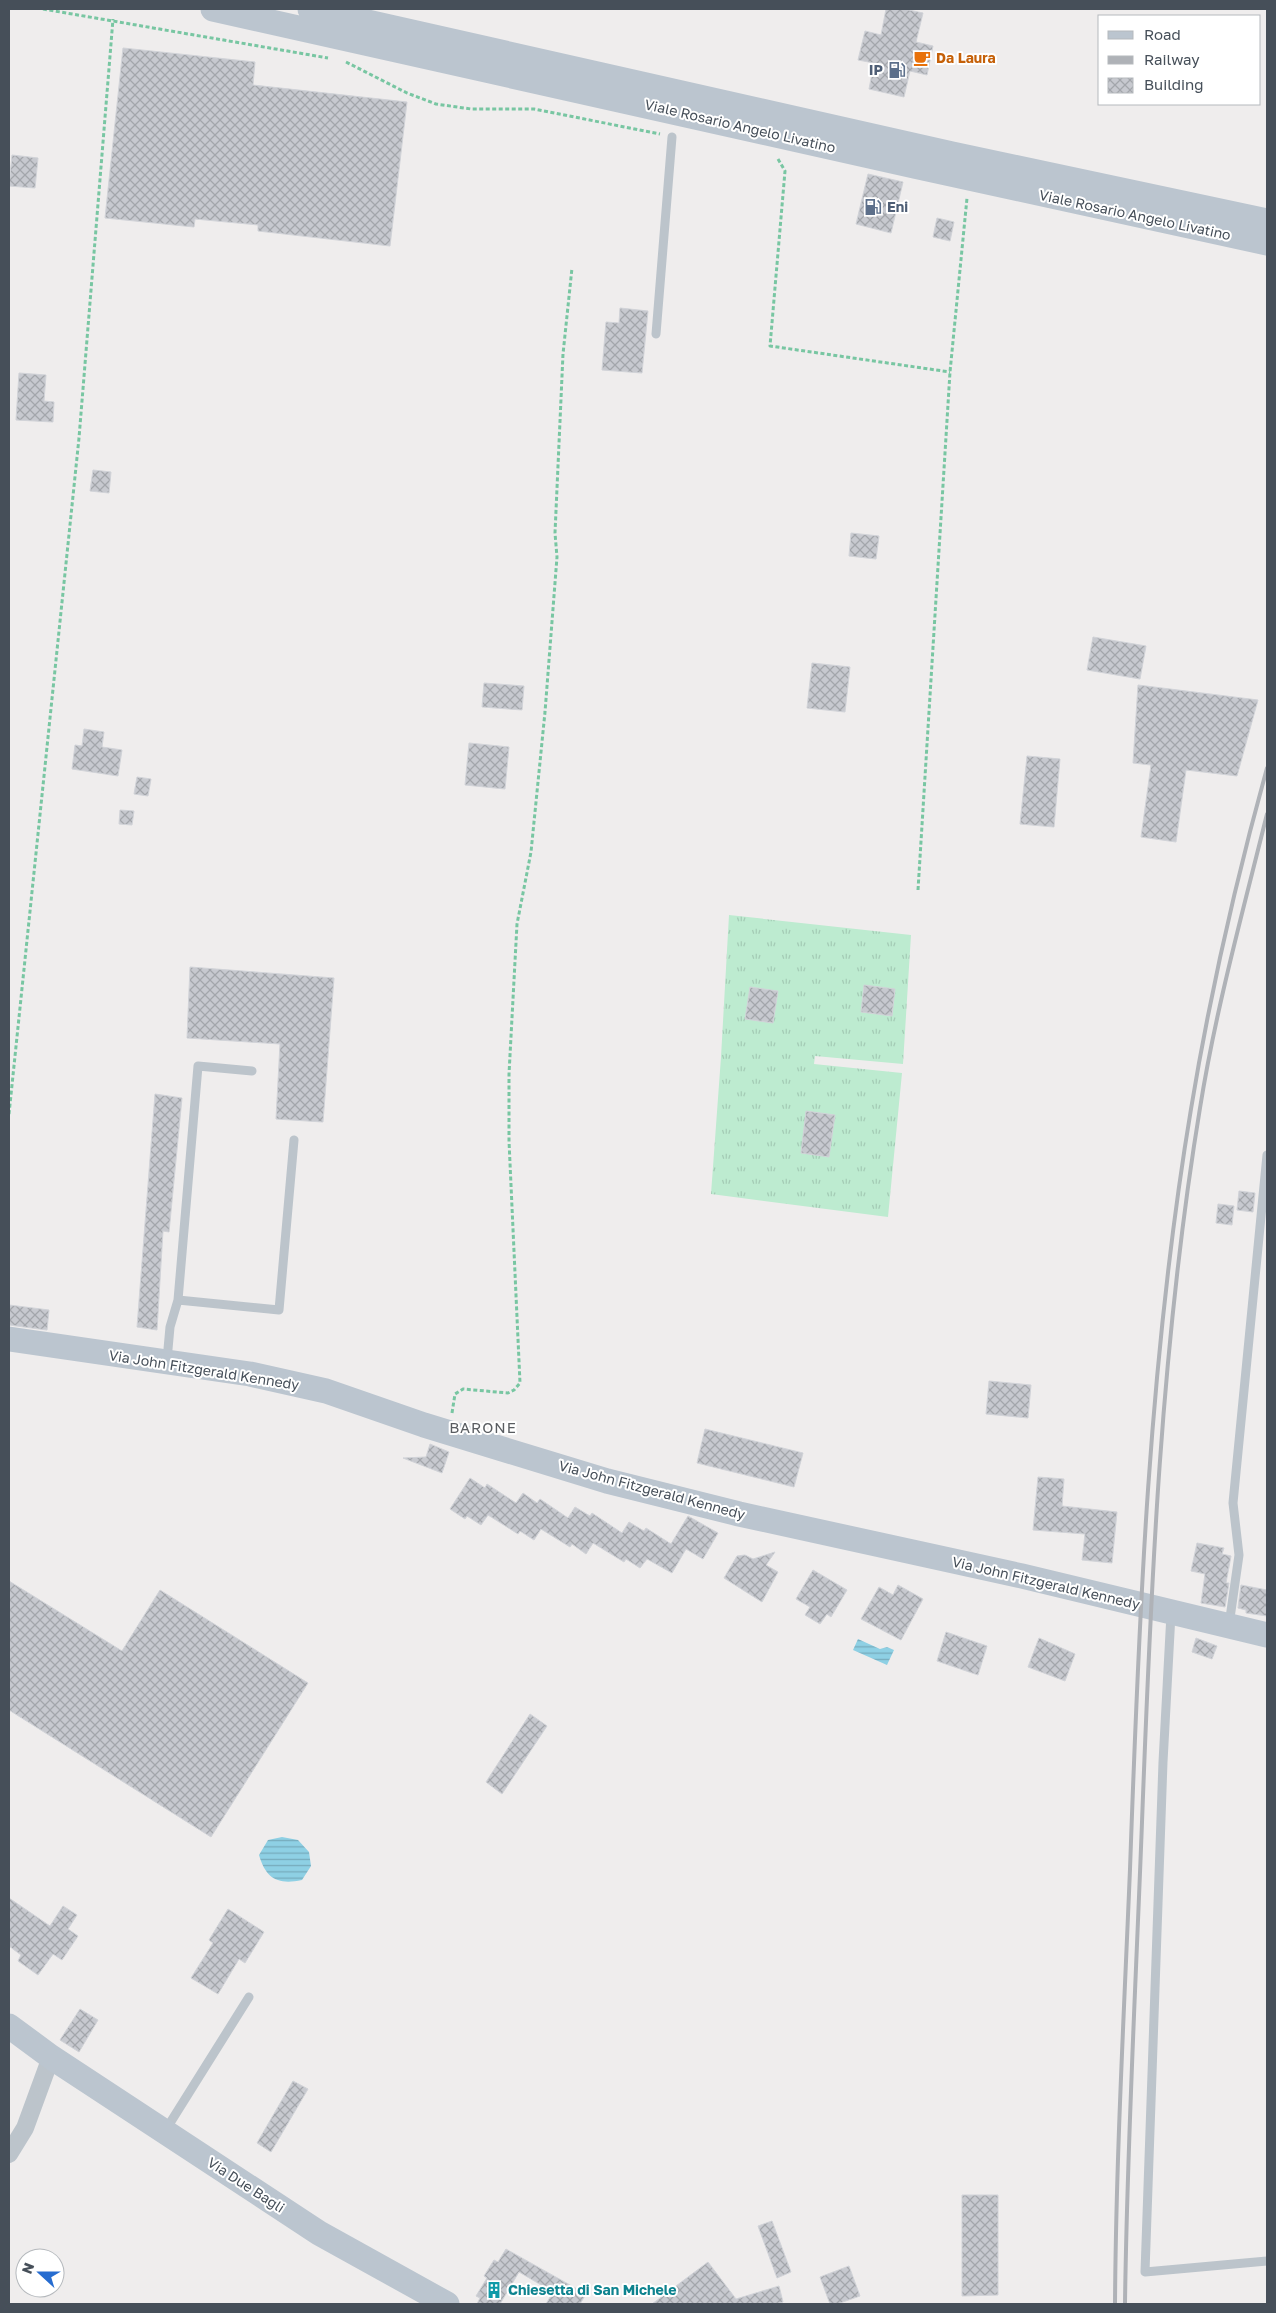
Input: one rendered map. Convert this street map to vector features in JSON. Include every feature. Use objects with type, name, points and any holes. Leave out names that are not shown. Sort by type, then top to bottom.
[{"type":"main road","name":"Viale Rosario Angelo Livatino","points":[[213,9],[969,179],[1267,243]]},
{"type":"main road","name":"Viale Rosario Angelo Livatino","points":[[310,9],[952,154],[1267,221]]},
{"type":"main road","name":"Via John Fitzgerald Kennedy","points":[[9,1339],[250,1374],[326,1391],[453,1434],[616,1484],[1267,1635]]},
{"type":"main road","name":"Via Due Bagli","points":[[9,2026],[51,2057],[319,2233],[447,2304]]},
{"type":"street","points":[[9,2154],[25,2128],[51,2057]]},
{"type":"lane","points":[[656,334],[672,137]]},
{"type":"lane","points":[[166,1362],[170,1327],[178,1300],[198,1066],[252,1070]]},
{"type":"lane","points":[[178,1300],[279,1310],[294,1140]]},
{"type":"lane","points":[[1229,1626],[1239,1555],[1233,1503],[1267,1155]]},
{"type":"lane","points":[[1171,1612],[1163,1762],[1145,2272],[1267,2261]]},
{"type":"lane","points":[[165,2132],[249,1997]]},
{"type":"path","points":[[43,9],[113,19],[347,62],[407,93],[436,104],[471,109],[534,109],[583,117],[672,137]]},
{"type":"path","points":[[9,1114],[79,438],[113,19]]},
{"type":"path","points":[[774,156],[780,159],[785,171],[770,346],[950,372]]},
{"type":"path","points":[[918,890],[950,372],[969,179]]},
{"type":"path","points":[[453,1434],[452,1404],[455,1394],[463,1389],[508,1394],[520,1383],[509,1141],[509,1074],[517,924],[530,852],[545,712],[558,557],[555,533],[563,354],[572,268]]},
{"type":"green space","points":[[729,915],[911,935],[903,1064],[815,1056],[814,1064],[902,1073],[888,1217],[711,1194]]},
{"type":"water","points":[[858,1639],[880,1649],[887,1647],[894,1650],[887,1665],[853,1650]]},
{"type":"water","points":[[282,1837],[298,1840],[309,1852],[311,1866],[302,1880],[280,1881],[269,1875],[265,1870],[259,1855],[268,1840]]},
{"type":"building","points":[[886,9],[904,9],[923,13],[916,42],[933,46],[927,75],[910,71],[904,97],[869,89],[874,63],[858,60],[865,31],[881,35]]},
{"type":"building","points":[[123,48],[255,62],[253,85],[407,102],[390,246],[258,231],[258,225],[195,219],[194,227],[105,218]]},
{"type":"building","points":[[12,155],[38,158],[35,188],[9,186]]},
{"type":"building","points":[[868,174],[903,182],[891,233],[856,224]]},
{"type":"building","points":[[937,218],[954,222],[950,241],[933,237]]},
{"type":"building","points":[[620,308],[648,311],[642,373],[602,370],[606,322],[619,323]]},
{"type":"building","points":[[19,373],[46,375],[44,401],[54,402],[53,422],[16,420]]},
{"type":"building","points":[[93,470],[111,472],[109,493],[90,491]]},
{"type":"building","points":[[851,533],[879,536],[876,559],[849,556]]},
{"type":"building","points":[[1093,637],[1146,646],[1140,679],[1087,670]]},
{"type":"building","points":[[812,663],[850,667],[845,712],[807,708]]},
{"type":"building","points":[[484,683],[524,686],[522,710],[482,707]]},
{"type":"building","points":[[1138,685],[1258,700],[1237,776],[1186,770],[1176,842],[1141,837],[1151,765],[1133,763]]},
{"type":"building","points":[[84,729],[104,732],[102,747],[122,750],[118,776],[72,769],[75,745],[82,746]]},
{"type":"building","points":[[469,743],[509,747],[505,789],[465,785]]},
{"type":"building","points":[[1027,756],[1060,759],[1054,827],[1020,824]]},
{"type":"building","points":[[137,777],[151,779],[148,796],[134,794]]},
{"type":"building","points":[[120,810],[134,811],[132,825],[119,824]]},
{"type":"building","points":[[190,967],[334,978],[323,1122],[276,1119],[280,1044],[187,1038]]},
{"type":"building","points":[[864,985],[895,989],[892,1016],[861,1012]]},
{"type":"building","points":[[750,987],[778,991],[773,1023],[745,1019]]},
{"type":"building","points":[[155,1094],[182,1098],[169,1232],[163,1231],[157,1330],[137,1327]]},
{"type":"building","points":[[806,1111],[835,1115],[829,1157],[801,1153]]},
{"type":"building","points":[[1239,1191],[1255,1193],[1253,1212],[1237,1210]]},
{"type":"building","points":[[1218,1204],[1234,1206],[1232,1225],[1216,1223]]},
{"type":"building","points":[[9,1305],[49,1310],[47,1330],[9,1325]]},
{"type":"building","points":[[989,1381],[1031,1385],[1028,1418],[986,1414]]},
{"type":"building","points":[[705,1429],[803,1453],[794,1487],[697,1463]]},
{"type":"building","points":[[430,1444],[449,1452],[442,1473],[403,1458],[426,1457]]},
{"type":"building","points":[[1038,1477],[1064,1479],[1062,1506],[1117,1512],[1112,1563],[1082,1560],[1085,1534],[1033,1530]]},
{"type":"building","points":[[470,1478],[485,1488],[487,1484],[516,1503],[523,1493],[537,1503],[540,1499],[568,1518],[575,1507],[590,1516],[592,1513],[622,1533],[629,1522],[644,1531],[646,1528],[671,1544],[688,1516],[718,1533],[703,1559],[686,1549],[672,1573],[647,1559],[640,1568],[626,1559],[624,1562],[593,1543],[586,1554],[572,1544],[570,1547],[541,1529],[534,1540],[520,1531],[518,1534],[488,1515],[481,1525],[467,1516],[465,1519],[450,1509]]},
{"type":"building","points":[[1197,1543],[1224,1548],[1222,1554],[1231,1556],[1226,1583],[1229,1583],[1225,1607],[1201,1603],[1205,1574],[1191,1571]]},
{"type":"building","points":[[775,1552],[766,1565],[778,1572],[762,1602],[724,1578],[737,1556],[745,1555],[753,1559]]},
{"type":"building","points":[[813,1570],[847,1590],[831,1617],[827,1614],[820,1624],[805,1615],[810,1607],[796,1599]]},
{"type":"building","points":[[9,1581],[122,1651],[160,1590],[308,1683],[211,1837],[9,1710]]},
{"type":"building","points":[[898,1585],[923,1599],[901,1640],[861,1619],[879,1587],[893,1595]]},
{"type":"building","points":[[1241,1585],[1267,1590],[1267,1616],[1246,1613],[1246,1610],[1238,1608]]},
{"type":"building","points":[[946,1632],[987,1646],[978,1675],[937,1661]]},
{"type":"building","points":[[1039,1638],[1075,1654],[1065,1681],[1028,1667]]},
{"type":"building","points":[[1196,1638],[1217,1646],[1212,1659],[1192,1652]]},
{"type":"building","points":[[530,1714],[547,1726],[502,1794],[486,1782]]},
{"type":"building","points":[[9,1898],[50,1926],[63,1906],[77,1915],[68,1929],[78,1936],[62,1960],[53,1954],[38,1975],[18,1961],[21,1955],[9,1946]]},
{"type":"building","points":[[228,1909],[264,1932],[245,1963],[239,1959],[218,1994],[191,1978],[213,1943],[209,1940]]},
{"type":"building","points":[[80,2009],[98,2020],[79,2052],[60,2040]]},
{"type":"building","points":[[293,2081],[308,2089],[271,2152],[257,2143]]},
{"type":"building","points":[[962,2195],[998,2195],[998,2295],[962,2296]]},
{"type":"building","points":[[772,2221],[791,2272],[777,2278],[758,2226]]},
{"type":"building","points":[[506,2249],[586,2294],[580,2304],[546,2304],[553,2292],[519,2272],[500,2304],[477,2304],[480,2298],[476,2296],[487,2278],[484,2276],[494,2260],[498,2262]]},
{"type":"building","points":[[708,2262],[736,2299],[779,2286],[783,2302],[775,2304],[652,2304]]},
{"type":"building","points":[[849,2266],[860,2296],[837,2304],[830,2304],[820,2277]]},
{"type":"railway","points":[[1115,2304],[1119,2141],[1137,1678],[1148,1488],[1165,1298],[1198,1066],[1224,937],[1267,768]]},
{"type":"railway","points":[[1125,2304],[1130,2123],[1149,1643],[1167,1375],[1187,1197],[1206,1071],[1230,960],[1267,814]]},
{"type":"place","name":"Da Laura","points":[[922,58]]},
{"type":"place","name":"IP","points":[[897,70]]},
{"type":"place","name":"Eni","points":[[873,207]]},
{"type":"place","name":"Chiesetta di San Michele","points":[[494,2290]]},
{"type":"district","name":"BARONE","points":[[483,1428]]}]
